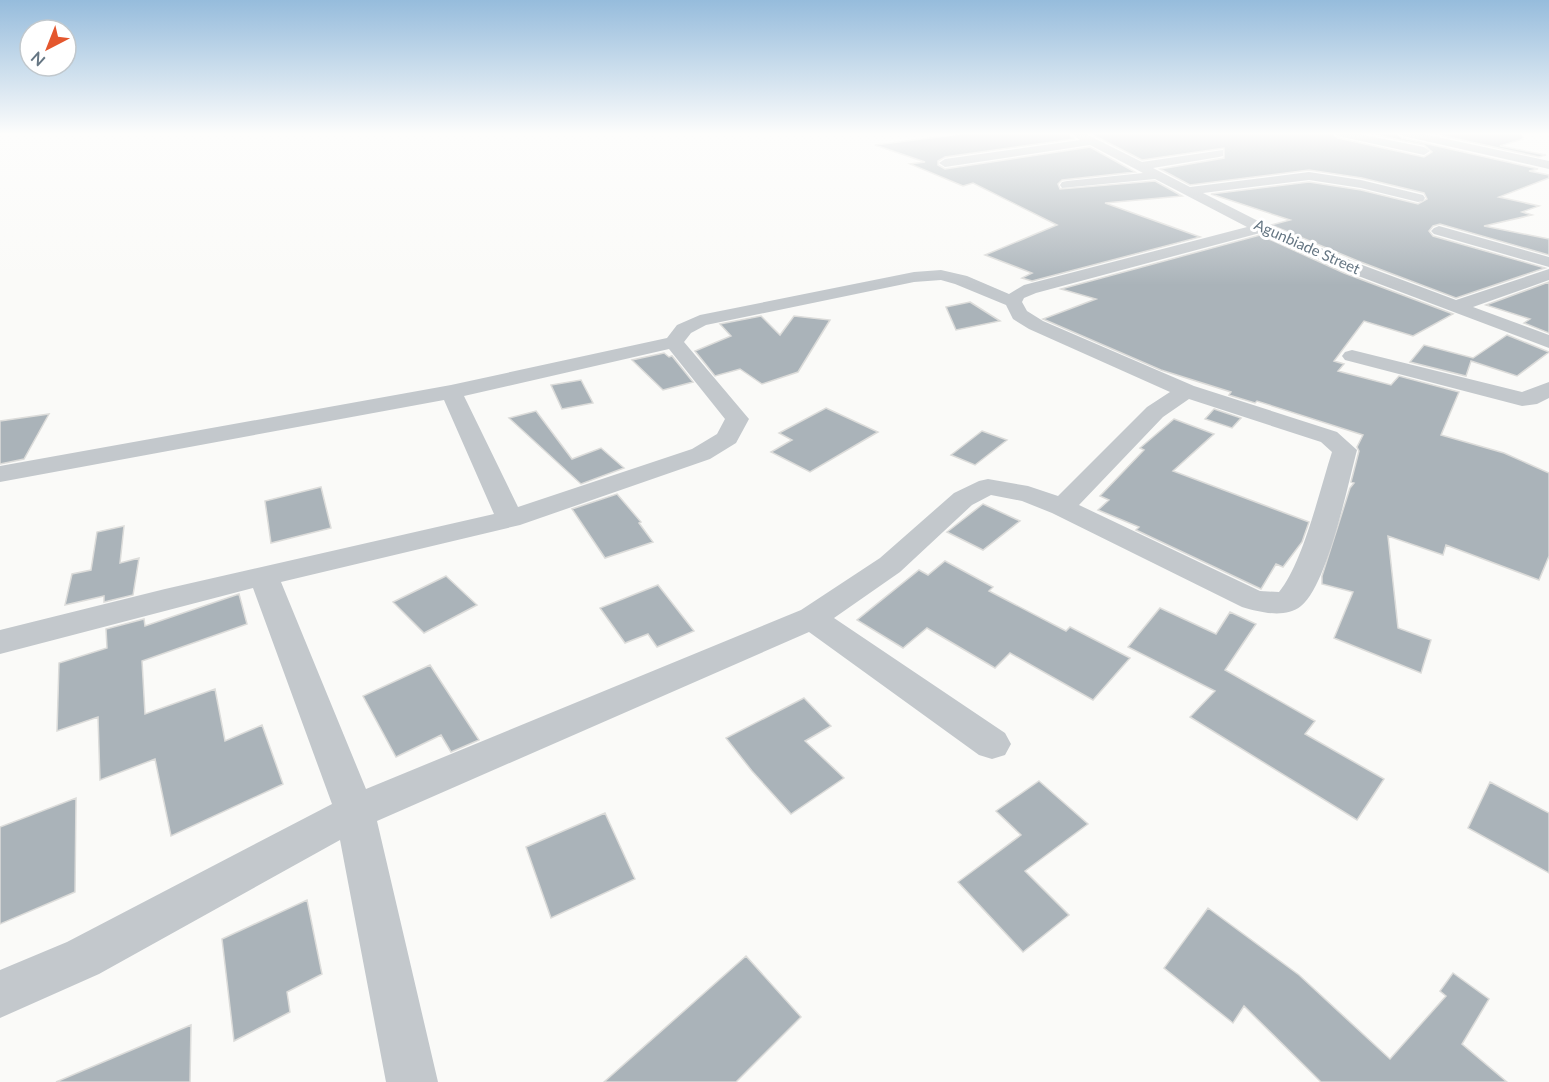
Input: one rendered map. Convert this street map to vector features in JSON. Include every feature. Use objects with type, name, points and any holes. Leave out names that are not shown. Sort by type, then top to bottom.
[{"type":"street","points":[[1067,185],[1081,183]]},
{"type":"street","name":"Agunbiade Street","points":[[1173,183],[1261,228],[1351,267],[1549,342]]},
{"type":"street","points":[[1188,192],[1252,183]]},
{"type":"street","points":[[1357,183],[1418,198]]},
{"type":"street","points":[[1013,302],[1017,295],[1030,288],[1261,228]]},
{"type":"street","points":[[1439,231],[1549,262]]},
{"type":"street","points":[[1458,306],[1549,274]]},
{"type":"street","points":[[0,994],[82,958],[355,812],[812,618],[890,564],[963,499],[988,487],[1028,494],[1062,507],[1253,600],[1279,604],[1292,598],[1315,549],[1345,450],[1329,437],[1321,434],[1186,391],[1036,325],[1020,315],[1013,302],[961,280],[940,275],[914,277],[700,321],[684,329],[674,342],[451,392],[3,480]]},
{"type":"street","points":[[0,642],[165,599],[510,519],[701,454],[728,438],[737,419],[674,342]]},
{"type":"street","points":[[1352,356],[1522,399],[1529,399],[1549,389]]},
{"type":"street","points":[[1062,507],[1155,412],[1186,391]]},
{"type":"street","points":[[451,392],[510,519]]},
{"type":"street","points":[[264,576],[355,812],[412,1082]]},
{"type":"street","points":[[812,618],[992,744]]},
{"type":"building","points":[[974,183],[1059,183],[1060,189],[1125,183],[1159,183],[1182,196],[1105,203],[1200,237],[1032,281],[1022,278],[1032,273],[985,255],[1057,225]]},
{"type":"building","points":[[1297,183],[1319,183],[1361,190],[1418,204],[1427,199],[1424,193],[1385,183],[1535,183],[1499,197],[1539,206],[1522,212],[1532,215],[1484,226],[1549,239],[1549,255],[1440,224],[1433,226],[1429,231],[1433,236],[1545,268],[1456,298],[1271,225],[1290,220],[1211,194]]},
{"type":"building","points":[[1260,235],[1344,273],[1453,314],[1413,336],[1364,321],[1334,361],[1344,364],[1338,371],[1391,385],[1399,376],[1459,392],[1441,435],[1504,453],[1549,473],[1549,556],[1539,580],[1446,545],[1443,555],[1388,536],[1398,628],[1431,640],[1421,673],[1334,638],[1353,592],[1322,584],[1322,576],[1350,488],[1354,483],[1351,482],[1359,451],[1357,447],[1363,435],[1257,401],[1255,403],[1229,395],[1231,392],[1161,370],[1043,319],[1096,299],[1061,289]]},
{"type":"building","points":[[1549,282],[1549,333],[1524,323],[1530,319],[1486,305]]},
{"type":"building","points":[[970,302],[1000,321],[956,330],[946,307]]},
{"type":"building","points":[[761,316],[780,335],[794,316],[830,320],[798,372],[762,384],[740,369],[715,376],[695,351],[731,336],[720,324]]},
{"type":"building","points":[[1507,335],[1549,352],[1517,376],[1471,361],[1466,376],[1410,362],[1424,345],[1473,358]]},
{"type":"building","points":[[664,353],[669,357],[672,356],[693,382],[663,390],[632,360]]},
{"type":"building","points":[[581,380],[593,403],[562,409],[551,385]]},
{"type":"building","points":[[826,408],[878,432],[810,472],[771,452],[792,440],[779,433]]},
{"type":"building","points":[[1214,409],[1241,418],[1232,428],[1205,419]]},
{"type":"building","points":[[536,411],[572,459],[601,448],[624,468],[581,484],[509,418]]},
{"type":"building","points":[[49,414],[24,459],[0,464],[0,421]]},
{"type":"building","points":[[1174,419],[1214,434],[1173,471],[1309,522],[1302,542],[1283,567],[1276,564],[1261,589],[1136,530],[1139,527],[1098,510],[1109,500],[1100,496],[1144,450],[1140,448]]},
{"type":"building","points":[[982,431],[1007,440],[975,465],[951,455]]},
{"type":"building","points":[[321,487],[331,528],[271,543],[265,501]]},
{"type":"building","points":[[617,494],[641,522],[639,523],[653,542],[605,558],[572,509]]},
{"type":"building","points":[[983,504],[1020,521],[983,550],[947,532]]},
{"type":"building","points":[[124,526],[120,563],[139,558],[133,595],[104,602],[104,596],[65,605],[72,574],[91,570],[97,532]]},
{"type":"building","points":[[945,561],[993,587],[989,591],[1066,631],[1070,627],[1130,658],[1093,700],[1010,653],[995,668],[927,628],[903,648],[857,620],[919,570],[928,575]]},
{"type":"building","points":[[446,576],[477,605],[424,633],[393,602]]},
{"type":"building","points":[[658,585],[694,631],[657,647],[648,634],[625,643],[600,608]]},
{"type":"building","points":[[239,594],[247,624],[142,661],[145,714],[215,689],[225,741],[262,725],[283,784],[171,836],[155,759],[100,780],[98,717],[57,731],[59,663],[107,648],[106,629],[144,619],[145,626]]},
{"type":"building","points":[[1160,608],[1216,634],[1230,612],[1256,624],[1225,670],[1315,721],[1305,734],[1384,779],[1357,820],[1190,717],[1215,691],[1128,647]]},
{"type":"building","points":[[430,665],[479,740],[451,752],[441,735],[396,757],[363,696]]},
{"type":"building","points":[[804,698],[831,726],[805,741],[844,778],[791,814],[726,738]]},
{"type":"building","points":[[1039,781],[1088,824],[1025,871],[1069,915],[1023,952],[958,882],[1021,835],[996,811]]},
{"type":"building","points":[[1490,782],[1549,813],[1549,873],[1468,828]]},
{"type":"building","points":[[76,798],[75,892],[0,924],[0,827]]},
{"type":"building","points":[[605,813],[635,879],[551,918],[526,847]]},
{"type":"building","points":[[307,900],[322,974],[287,992],[290,1012],[234,1041],[222,939]]},
{"type":"building","points":[[1208,908],[1299,975],[1390,1059],[1446,996],[1440,991],[1453,973],[1489,999],[1462,1044],[1507,1082],[1321,1082],[1244,1006],[1233,1023],[1164,968]]},
{"type":"building","points":[[746,956],[801,1017],[736,1082],[604,1082]]},
{"type":"building","points":[[191,1025],[190,1082],[56,1082]]}]
